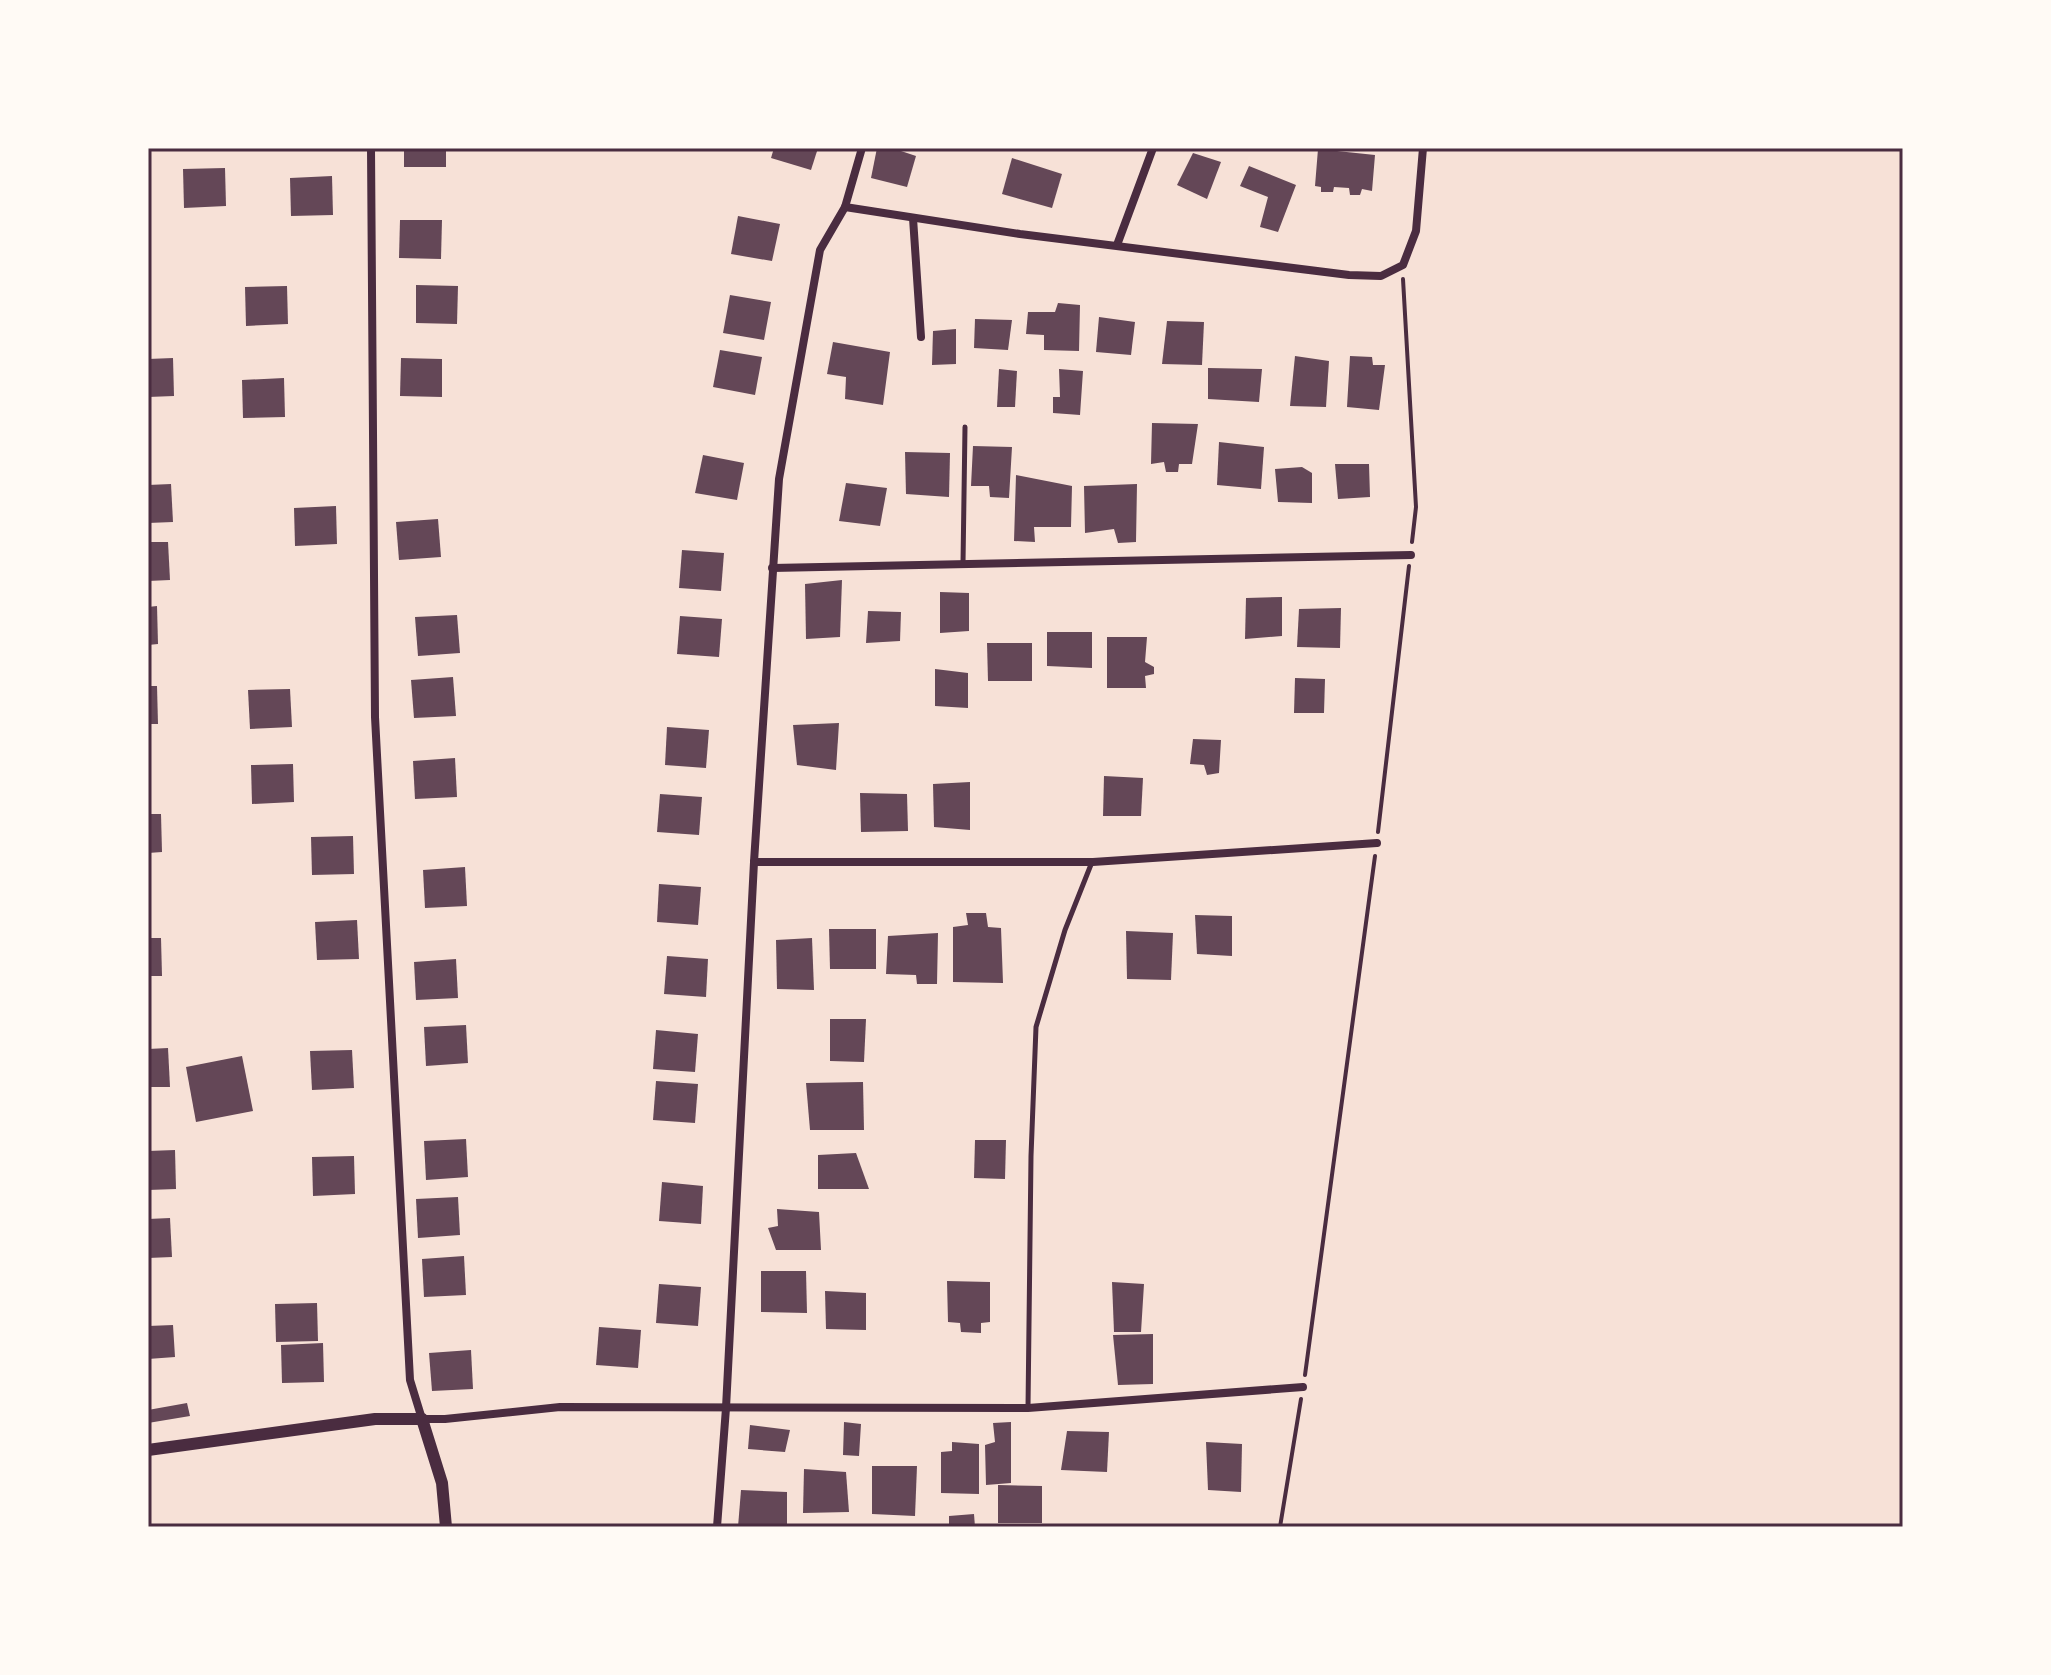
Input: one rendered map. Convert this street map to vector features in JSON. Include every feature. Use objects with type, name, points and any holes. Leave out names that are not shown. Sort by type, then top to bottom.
[{"type":"street","points":[[371,148],[375,717],[410,1380],[442,1483],[446,1527]]},
{"type":"street","points":[[717,1527],[779,479],[820,250],[845,207],[862,148]]},
{"type":"street","points":[[1117,245],[1153,148]]},
{"type":"street","points":[[845,207],[1020,234],[1349,275],[1381,276],[1403,265],[1416,231],[1423,148]]},
{"type":"street","points":[[913,218],[921,337]]},
{"type":"street","points":[[772,568],[1411,555]]},
{"type":"street","points":[[754,862],[1093,862],[1377,843]]},
{"type":"street","points":[[148,1450],[375,1419],[445,1419],[560,1407],[1028,1408],[1303,1387]]},
{"type":"lane","points":[[963,564],[965,427]]},
{"type":"lane","points":[[1028,1408],[1036,1027],[1065,930],[1093,862]]},
{"type":"path","points":[[1280,1527],[1303,1387],[1377,843],[1416,507],[1403,265]]},
{"type":"building","points":[[404,148],[446,148],[446,167],[404,167]]},
{"type":"building","points":[[774,148],[818,148],[811,170],[771,158]]},
{"type":"building","points":[[877,148],[892,148],[916,156],[907,187],[871,178]]},
{"type":"building","points":[[1318,149],[1375,155],[1372,191],[1362,189],[1360,195],[1350,195],[1349,188],[1334,187],[1333,192],[1321,192],[1321,187],[1315,186]]},
{"type":"building","points":[[1193,153],[1221,162],[1207,199],[1177,185]]},
{"type":"building","points":[[1012,158],[1062,174],[1052,208],[1002,194]]},
{"type":"building","points":[[1249,166],[1296,185],[1278,232],[1260,227],[1268,197],[1240,186]]},
{"type":"building","points":[[225,168],[226,206],[184,208],[183,169]]},
{"type":"building","points":[[332,176],[333,215],[291,216],[290,178]]},
{"type":"building","points":[[738,216],[780,224],[772,261],[731,254]]},
{"type":"building","points":[[400,220],[442,220],[441,259],[399,258]]},
{"type":"building","points":[[416,285],[458,286],[457,324],[416,323]]},
{"type":"building","points":[[287,286],[288,324],[246,326],[245,287]]},
{"type":"building","points":[[730,295],[771,302],[764,340],[723,333]]},
{"type":"building","points":[[1058,303],[1080,305],[1079,351],[1044,350],[1044,335],[1026,334],[1028,312],[1055,312]]},
{"type":"building","points":[[1099,317],[1135,322],[1131,355],[1096,352]]},
{"type":"building","points":[[975,319],[1012,320],[1008,350],[974,348]]},
{"type":"building","points":[[1167,321],[1204,322],[1202,365],[1162,364]]},
{"type":"building","points":[[956,329],[956,364],[932,365],[933,331]]},
{"type":"building","points":[[833,342],[890,352],[883,405],[845,399],[846,377],[827,374]]},
{"type":"building","points":[[720,350],[762,357],[755,395],[713,387]]},
{"type":"building","points":[[1295,356],[1329,361],[1326,407],[1290,406]]},
{"type":"building","points":[[1350,356],[1372,357],[1373,365],[1385,365],[1379,410],[1347,407]]},
{"type":"building","points":[[173,358],[174,396],[148,397],[148,359]]},
{"type":"building","points":[[401,358],[442,359],[442,397],[400,396]]},
{"type":"building","points":[[1208,368],[1262,369],[1259,402],[1208,399]]},
{"type":"building","points":[[999,369],[1017,371],[1015,407],[997,407]]},
{"type":"building","points":[[1059,369],[1083,371],[1080,415],[1053,413],[1053,397],[1060,397]]},
{"type":"building","points":[[284,378],[285,417],[243,418],[242,380]]},
{"type":"building","points":[[1152,423],[1198,424],[1192,464],[1179,464],[1178,472],[1166,472],[1164,462],[1151,464]]},
{"type":"building","points":[[1219,442],[1264,447],[1261,489],[1217,485]]},
{"type":"building","points":[[973,446],[1012,447],[1009,498],[990,497],[989,486],[971,486]]},
{"type":"building","points":[[905,452],[950,453],[949,497],[906,494]]},
{"type":"building","points":[[703,455],[744,463],[737,500],[695,493]]},
{"type":"building","points":[[1335,464],[1369,464],[1370,497],[1338,499]]},
{"type":"building","points":[[1302,467],[1312,473],[1312,503],[1278,502],[1275,469]]},
{"type":"building","points":[[1016,475],[1072,486],[1071,527],[1034,527],[1035,542],[1014,541]]},
{"type":"building","points":[[846,483],[887,488],[880,526],[839,521]]},
{"type":"building","points":[[171,484],[173,522],[148,523],[148,485]]},
{"type":"building","points":[[1137,484],[1136,542],[1118,543],[1114,529],[1085,533],[1084,486]]},
{"type":"building","points":[[336,506],[337,544],[295,546],[294,508]]},
{"type":"building","points":[[438,519],[441,557],[399,560],[396,522]]},
{"type":"building","points":[[148,542],[168,542],[170,580],[148,581]]},
{"type":"building","points":[[682,550],[724,553],[721,591],[679,588]]},
{"type":"building","points":[[842,580],[840,637],[806,639],[805,584]]},
{"type":"building","points":[[940,592],[969,593],[969,631],[940,633]]},
{"type":"building","points":[[1282,597],[1282,636],[1245,639],[1246,598]]},
{"type":"building","points":[[157,606],[158,644],[148,645],[148,607]]},
{"type":"building","points":[[1341,608],[1340,648],[1297,647],[1299,609]]},
{"type":"building","points":[[868,611],[901,612],[900,641],[866,643]]},
{"type":"building","points":[[457,615],[460,653],[418,656],[415,617]]},
{"type":"building","points":[[680,616],[722,619],[719,657],[677,654]]},
{"type":"building","points":[[1047,632],[1092,632],[1092,668],[1047,666]]},
{"type":"building","points":[[1107,637],[1147,637],[1145,662],[1154,667],[1154,674],[1145,676],[1146,688],[1107,688]]},
{"type":"building","points":[[987,643],[1032,643],[1032,681],[988,681]]},
{"type":"building","points":[[935,669],[968,673],[968,708],[935,706]]},
{"type":"building","points":[[453,677],[456,716],[414,718],[411,680]]},
{"type":"building","points":[[1295,678],[1325,679],[1324,713],[1294,713]]},
{"type":"building","points":[[148,686],[157,686],[158,724],[148,724]]},
{"type":"building","points":[[290,689],[292,727],[250,729],[248,690]]},
{"type":"building","points":[[839,723],[836,770],[797,765],[793,725]]},
{"type":"building","points":[[667,727],[709,730],[706,768],[665,765]]},
{"type":"building","points":[[1193,739],[1221,740],[1219,773],[1207,775],[1204,765],[1190,764]]},
{"type":"building","points":[[455,758],[457,797],[415,799],[413,761]]},
{"type":"building","points":[[293,764],[294,802],[252,804],[251,765]]},
{"type":"building","points":[[1104,776],[1143,778],[1141,816],[1103,816]]},
{"type":"building","points":[[970,782],[970,830],[934,827],[933,784]]},
{"type":"building","points":[[860,793],[907,794],[908,831],[861,832]]},
{"type":"building","points":[[660,794],[702,797],[699,835],[657,832]]},
{"type":"building","points":[[148,814],[161,814],[162,852],[148,853]]},
{"type":"building","points":[[353,836],[354,874],[312,875],[311,837]]},
{"type":"building","points":[[465,867],[467,906],[425,908],[423,870]]},
{"type":"building","points":[[659,884],[701,887],[698,925],[657,922]]},
{"type":"building","points":[[966,913],[986,913],[988,927],[1001,928],[1003,983],[953,982],[953,927],[968,925]]},
{"type":"building","points":[[1195,915],[1232,916],[1232,956],[1197,954]]},
{"type":"building","points":[[357,920],[359,959],[317,960],[315,922]]},
{"type":"building","points":[[829,929],[876,929],[876,969],[830,969]]},
{"type":"building","points":[[1126,931],[1173,933],[1171,980],[1127,979]]},
{"type":"building","points":[[938,933],[937,984],[917,984],[916,975],[886,974],[888,936]]},
{"type":"building","points":[[148,938],[161,938],[162,976],[148,976]]},
{"type":"building","points":[[812,938],[814,990],[777,989],[776,940]]},
{"type":"building","points":[[667,956],[708,959],[706,997],[664,994]]},
{"type":"building","points":[[456,959],[458,998],[416,1000],[414,962]]},
{"type":"building","points":[[830,1019],[866,1019],[864,1062],[830,1061]]},
{"type":"building","points":[[466,1025],[468,1063],[426,1066],[424,1027]]},
{"type":"building","points":[[656,1030],[698,1034],[695,1072],[653,1069]]},
{"type":"building","points":[[168,1048],[170,1087],[148,1087],[148,1049]]},
{"type":"building","points":[[352,1050],[354,1088],[312,1090],[310,1051]]},
{"type":"building","points":[[242,1056],[253,1111],[196,1122],[186,1067]]},
{"type":"building","points":[[656,1081],[698,1084],[695,1123],[653,1120]]},
{"type":"building","points":[[863,1082],[864,1130],[810,1130],[806,1083]]},
{"type":"building","points":[[466,1139],[468,1177],[426,1180],[424,1141]]},
{"type":"building","points":[[975,1140],[1006,1140],[1005,1179],[974,1178]]},
{"type":"building","points":[[175,1150],[176,1189],[148,1190],[148,1151]]},
{"type":"building","points":[[856,1153],[869,1189],[818,1189],[818,1155]]},
{"type":"building","points":[[354,1156],[355,1194],[313,1196],[312,1157]]},
{"type":"building","points":[[662,1182],[703,1186],[701,1224],[659,1221]]},
{"type":"building","points":[[458,1197],[460,1235],[418,1238],[416,1199]]},
{"type":"building","points":[[777,1209],[819,1212],[821,1250],[776,1250],[768,1228],[778,1226]]},
{"type":"building","points":[[170,1218],[172,1257],[148,1258],[148,1219]]},
{"type":"building","points":[[464,1256],[466,1295],[424,1297],[422,1259]]},
{"type":"building","points":[[761,1271],[806,1271],[807,1313],[761,1312]]},
{"type":"building","points":[[947,1281],[990,1282],[990,1322],[981,1323],[981,1333],[961,1332],[960,1323],[948,1322]]},
{"type":"building","points":[[1112,1282],[1144,1284],[1141,1332],[1114,1332]]},
{"type":"building","points":[[659,1284],[701,1287],[698,1326],[656,1323]]},
{"type":"building","points":[[825,1291],[866,1293],[866,1330],[826,1329]]},
{"type":"building","points":[[317,1303],[318,1341],[276,1342],[275,1304]]},
{"type":"building","points":[[173,1325],[175,1357],[148,1359],[148,1326]]},
{"type":"building","points":[[599,1327],[641,1330],[638,1368],[596,1365]]},
{"type":"building","points":[[1153,1334],[1153,1384],[1118,1385],[1113,1335]]},
{"type":"building","points":[[323,1343],[324,1382],[282,1383],[281,1345]]},
{"type":"building","points":[[471,1350],[473,1389],[432,1391],[429,1353]]},
{"type":"building","points":[[187,1403],[190,1416],[148,1423],[148,1410]]},
{"type":"building","points":[[844,1422],[861,1424],[859,1456],[843,1455]]},
{"type":"building","points":[[1011,1422],[1011,1483],[986,1485],[985,1445],[995,1442],[993,1423]]},
{"type":"building","points":[[750,1425],[790,1430],[785,1452],[748,1449]]},
{"type":"building","points":[[1067,1431],[1109,1432],[1107,1472],[1061,1470]]},
{"type":"building","points":[[952,1442],[979,1444],[979,1494],[941,1493],[941,1452],[952,1451]]},
{"type":"building","points":[[1206,1442],[1242,1444],[1241,1492],[1208,1490]]},
{"type":"building","points":[[872,1466],[917,1466],[915,1516],[872,1514]]},
{"type":"building","points":[[804,1469],[846,1472],[849,1512],[803,1513]]},
{"type":"building","points":[[998,1485],[1042,1486],[1042,1523],[998,1523]]},
{"type":"building","points":[[741,1490],[787,1492],[787,1527],[738,1527]]},
{"type":"building","points":[[974,1514],[975,1527],[949,1527],[949,1516]]}]
